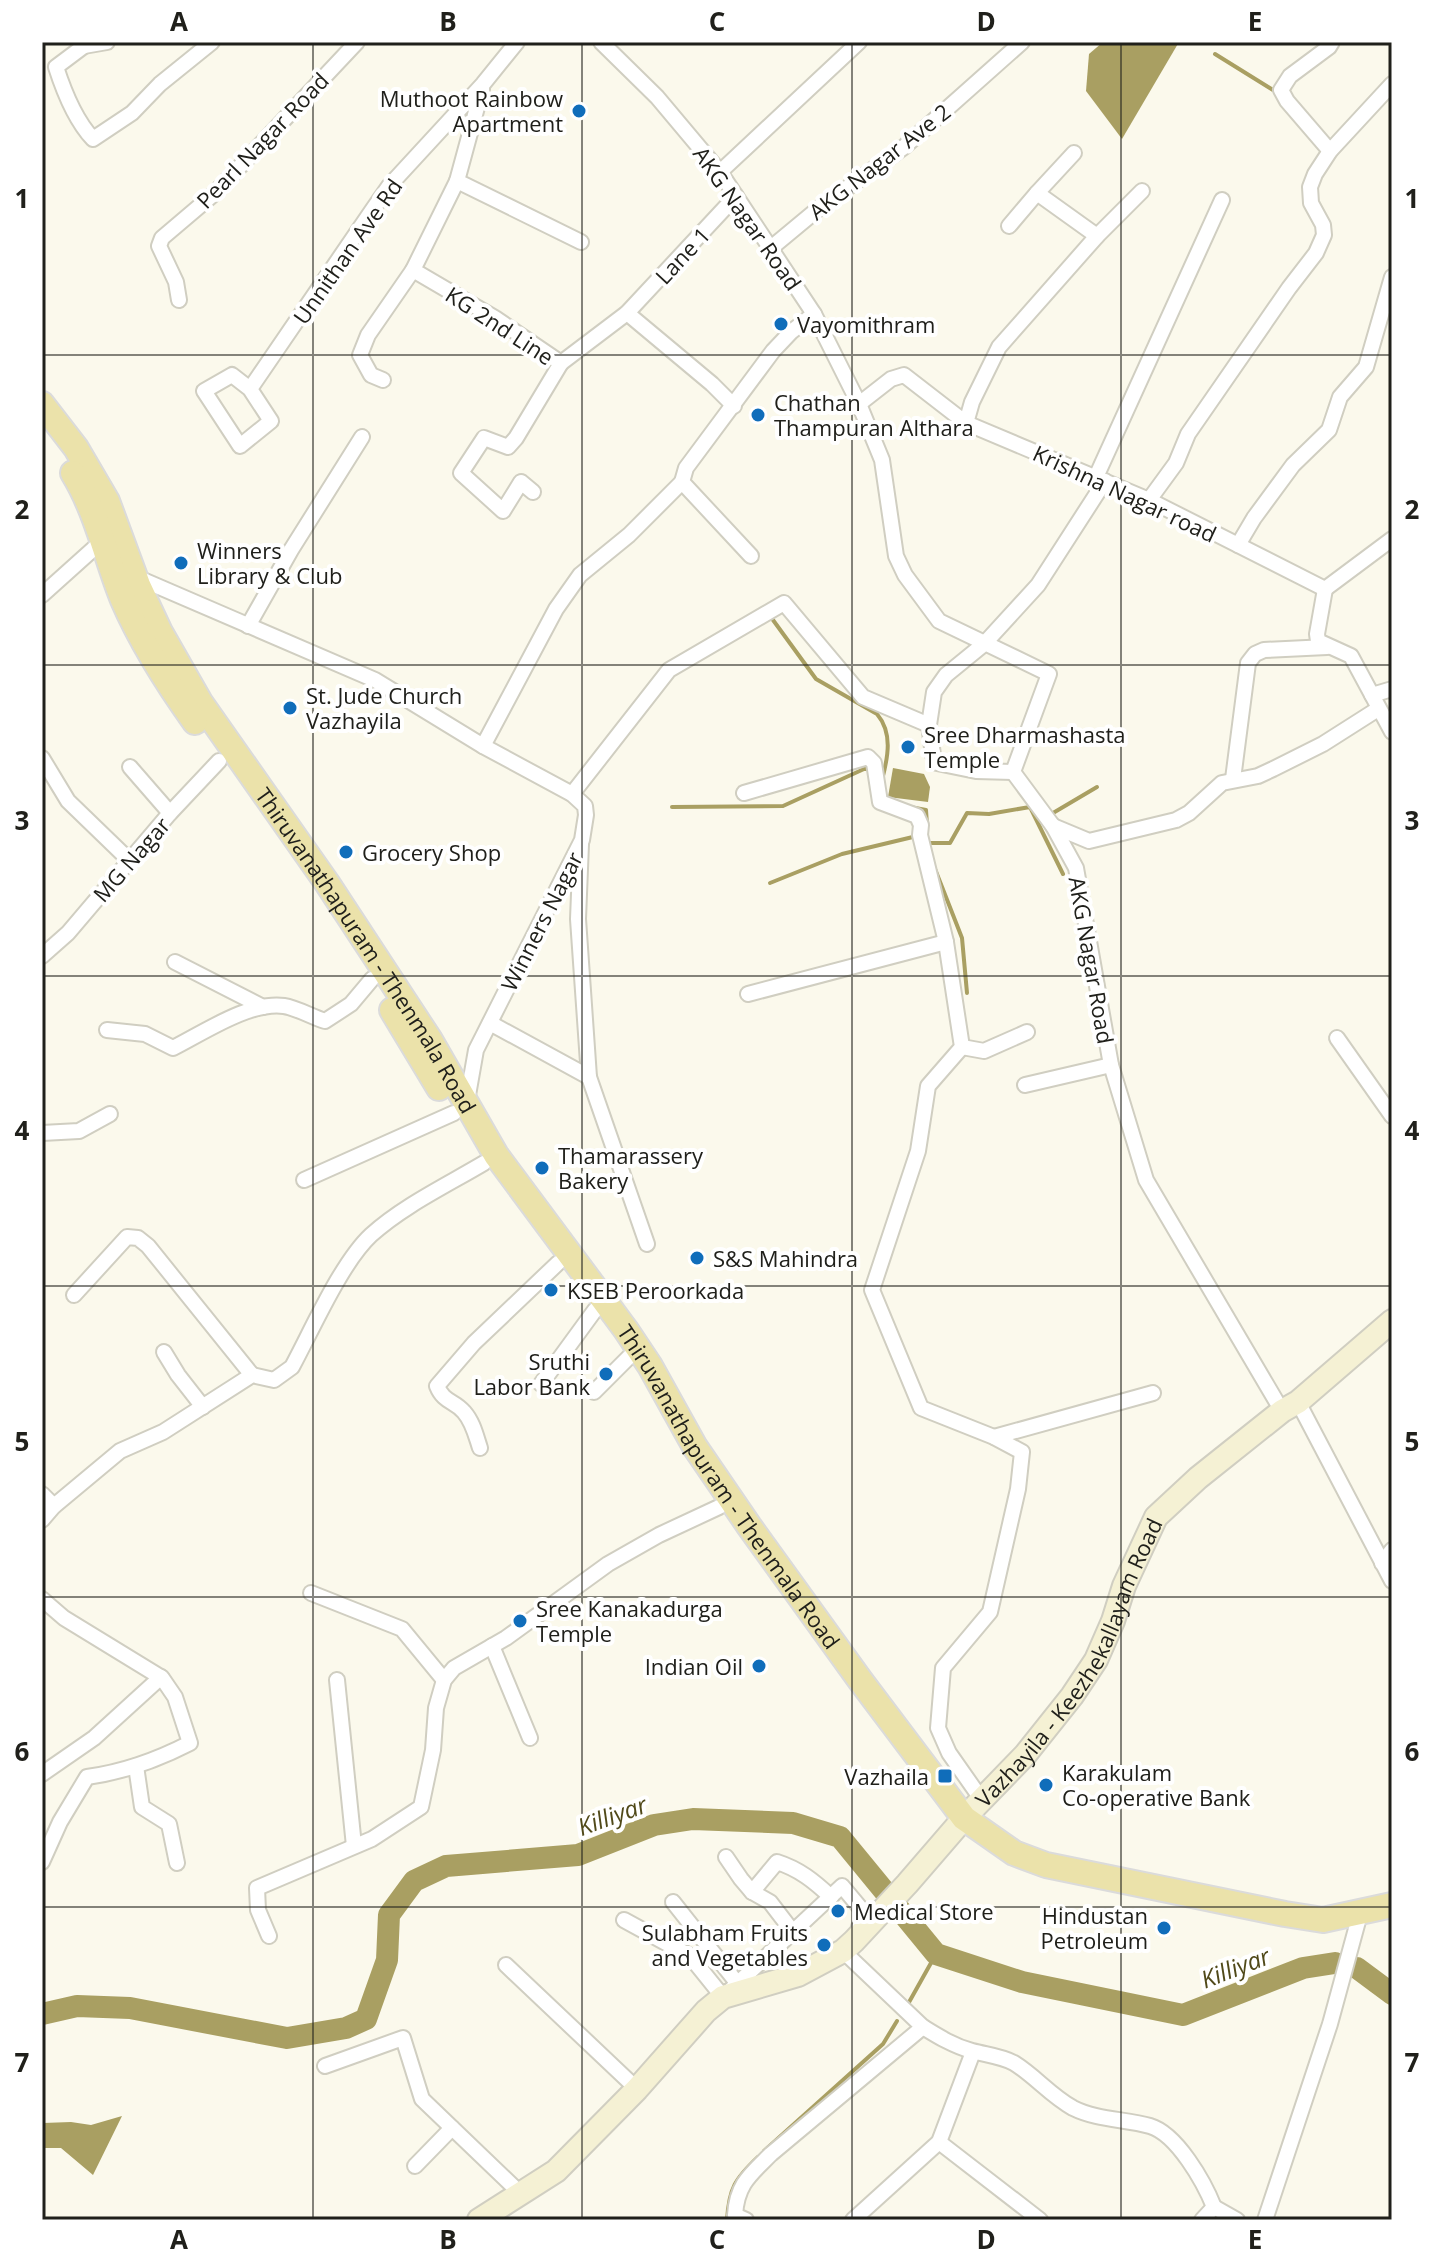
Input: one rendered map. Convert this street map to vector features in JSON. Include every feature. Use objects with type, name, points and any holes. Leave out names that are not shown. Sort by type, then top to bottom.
[{"type":"main road","name":"Thiruvanathapuram - Thenmala Road","points":[[42,404],[76,448],[107,501],[110,537],[124,602],[149,653],[327,883],[430,1040],[460,1109]]},
{"type":"main road","name":"Thiruvanathapuram - Thenmala Road","points":[[42,426],[79,482],[94,516],[135,576],[226,756],[558,1263],[629,1357],[719,1507],[756,1548]]},
{"type":"main road","name":"Thiruvanathapuram - Thenmala Road","points":[[490,1159],[626,1330],[756,1548],[804,1616],[955,1812],[1014,1853],[1046,1865],[1323,1920],[1392,1905]]},
{"type":"street","points":[[107,42],[83,44],[56,67],[68,100],[83,128],[93,139],[132,113],[160,84],[212,42]]},
{"type":"street","name":"Pearl Nagar Road","points":[[179,300],[176,282],[159,246],[165,236],[215,193],[357,42]]},
{"type":"street","name":"Unnithan Ave Rd","points":[[250,389],[389,186],[483,84],[517,42]]},
{"type":"street","name":"AKG Nagar Road","points":[[601,42],[657,97],[720,172],[814,314],[859,404],[882,460],[896,556],[905,575],[939,621],[1049,674],[1013,772],[1053,826],[1076,868],[1111,1065],[1146,1180],[1290,1407],[1392,1581]]},
{"type":"street","points":[[720,172],[859,42]]},
{"type":"street","name":"AKG Nagar Ave 2","points":[[771,248],[818,209],[904,147],[1022,42]]},
{"type":"street","points":[[1330,151],[1281,90],[1290,76],[1332,42]]},
{"type":"street","points":[[383,380],[371,375],[360,355],[368,335],[413,270],[457,181],[483,84]]},
{"type":"street","points":[[1149,500],[1176,463],[1188,434],[1316,253],[1324,235],[1323,225],[1311,203],[1310,187],[1330,151],[1392,84]]},
{"type":"street","points":[[1009,226],[1074,153]]},
{"type":"street","points":[[457,181],[581,242]]},
{"type":"street","points":[[966,423],[972,402],[999,347],[1097,236],[1142,191]]},
{"type":"street","points":[[1037,193],[1097,236]]},
{"type":"street","name":"Lane 1","points":[[561,363],[627,313],[736,196]]},
{"type":"street","points":[[1013,772],[976,771],[937,763],[929,725],[934,692],[946,675],[984,644],[1038,585],[1101,479],[1222,200]]},
{"type":"street","name":"KG 2nd Line","points":[[413,270],[495,318],[561,363],[508,447],[484,438],[461,473],[503,511],[521,482],[533,492]]},
{"type":"street","points":[[1238,545],[1293,465],[1329,430],[1340,397],[1366,367],[1392,277]]},
{"type":"street","points":[[627,313],[734,406]]},
{"type":"street","points":[[483,746],[544,631],[580,575],[629,535],[682,482],[686,468],[773,351],[814,314]]},
{"type":"street","points":[[232,375],[250,389],[271,421],[240,446],[204,391],[232,375]]},
{"type":"street","name":"Krishna Nagar road","points":[[859,404],[891,379],[904,375],[966,423],[1149,500],[1325,589]]},
{"type":"street","points":[[248,626],[291,550],[362,437]]},
{"type":"street","points":[[682,482],[751,556]]},
{"type":"street","points":[[42,595],[110,537]]},
{"type":"street","points":[[1392,539],[1325,589],[1317,634],[1318,641],[1327,647],[1351,656],[1392,732]]},
{"type":"street","points":[[135,576],[375,680],[483,746],[572,794],[669,670],[784,603],[863,697],[929,725]]},
{"type":"street","points":[[1233,779],[1248,663],[1255,654],[1264,650],[1327,647]]},
{"type":"street","points":[[1053,826],[1089,841],[1176,820],[1189,813],[1212,790],[1233,779],[1258,776],[1323,744],[1392,689]]},
{"type":"street","name":"MG Nagar","points":[[42,956],[68,933],[170,813],[226,756]]},
{"type":"street","points":[[744,793],[868,757],[874,763],[880,802],[917,816],[921,825],[920,835],[946,942],[962,1047],[928,1086],[918,1151],[872,1290],[921,1408],[994,1437],[1022,1452],[1018,1489],[990,1612],[943,1668],[938,1728],[949,1753],[982,1800]]},
{"type":"street","points":[[42,758],[68,801],[129,860]]},
{"type":"street","points":[[130,767],[170,813]]},
{"type":"street","name":"Winners Nagar","points":[[460,1109],[476,1050],[582,840],[585,806],[572,794]]},
{"type":"street","points":[[582,840],[578,919],[589,1077],[647,1244]]},
{"type":"street","points":[[748,994],[946,942]]},
{"type":"street","points":[[175,962],[263,1007]]},
{"type":"street","points":[[107,1030],[145,1034],[173,1048],[230,1019],[263,1007],[285,1006],[325,1021],[351,1004],[372,979]]},
{"type":"street","points":[[490,1023],[589,1077]]},
{"type":"street","points":[[962,1047],[984,1051],[1027,1032]]},
{"type":"street","points":[[1337,1038],[1392,1116]]},
{"type":"street","points":[[1025,1085],[1111,1065]]},
{"type":"street","points":[[304,1180],[460,1109]]},
{"type":"street","points":[[42,1133],[79,1131],[110,1114]]},
{"type":"street","points":[[74,1295],[127,1237],[138,1238],[148,1246],[252,1375],[274,1380],[292,1367],[338,1280],[369,1236],[490,1159]]},
{"type":"street","points":[[480,1448],[463,1410],[441,1396],[437,1386],[474,1343],[558,1263]]},
{"type":"street","points":[[541,1384],[595,1310]]},
{"type":"street","name":"Vazhayila - Keezhekallayam Road","points":[[730,1990],[798,1975],[848,1946],[907,1884],[955,1812],[982,1800],[1050,1726],[1096,1660],[1124,1586],[1156,1517],[1198,1478],[1290,1407],[1392,1321]]},
{"type":"street","points":[[164,1352],[203,1407]]},
{"type":"street","points":[[594,1392],[629,1357]]},
{"type":"street","points":[[42,1520],[54,1506],[120,1451],[163,1432],[252,1375]]},
{"type":"street","points":[[994,1437],[1153,1393]]},
{"type":"street","points":[[42,1494],[54,1506]]},
{"type":"street","points":[[269,1936],[258,1910],[257,1888],[372,1839],[421,1807],[433,1750],[436,1708],[444,1680],[454,1668],[492,1646],[608,1564],[659,1535],[719,1507]]},
{"type":"street","points":[[1382,1563],[1392,1550]]},
{"type":"street","points":[[311,1593],[402,1629],[444,1680]]},
{"type":"street","points":[[42,1862],[60,1822],[87,1777],[136,1766],[190,1743],[175,1697],[161,1677],[43,1605]]},
{"type":"street","points":[[492,1646],[530,1738]]},
{"type":"street","points":[[42,1774],[94,1738],[161,1677]]},
{"type":"street","points":[[337,1680],[354,1846]]},
{"type":"street","points":[[136,1766],[142,1807],[169,1824],[177,1863]]},
{"type":"street","points":[[726,1857],[752,1892],[770,1902],[793,1932]]},
{"type":"street","points":[[752,1892],[777,1862],[793,1867],[831,1897]]},
{"type":"street","points":[[479,2220],[556,2171],[637,2089],[706,2011],[842,1886],[867,1916],[848,1946],[918,2021],[947,2043],[1015,2064],[1073,2108],[1093,2116],[1153,2127],[1165,2134],[1192,2167],[1214,2207],[1237,2220]]},
{"type":"street","points":[[673,1902],[730,1990]]},
{"type":"street","points":[[1265,2220],[1330,2024],[1360,1914]]},
{"type":"street","points":[[624,1920],[690,1956],[730,1990]]},
{"type":"street","points":[[506,1965],[637,2089]]},
{"type":"street","points":[[738,2218],[738,2191],[771,2154],[918,2021]]},
{"type":"street","points":[[325,2066],[403,2038],[422,2099],[519,2192]]},
{"type":"street","points":[[853,2220],[939,2142],[973,2052]]},
{"type":"street","points":[[415,2166],[452,2128]]},
{"type":"street","points":[[939,2142],[1040,2220]]},
{"type":"street","points":[[1202,2220],[1214,2207]]},
{"type":"shaded area","points":[[1103,42],[1179,42],[1122,139],[1086,91],[1089,54]]},
{"type":"shaded area","points":[[893,768],[924,774],[930,787],[928,802],[888,797]]},
{"type":"shaded area","points":[[122,2116],[93,2175],[61,2148],[42,2148],[43,2123],[91,2125]]},
{"type":"waterway","points":[[1215,54],[1273,90]]},
{"type":"waterway","points":[[773,620],[816,679],[877,714],[882,721],[888,746],[882,780]]},
{"type":"waterway","points":[[672,807],[783,806],[868,769]]},
{"type":"waterway","points":[[1053,813],[1097,787]]},
{"type":"waterway","points":[[910,807],[926,810],[927,825]]},
{"type":"waterway","points":[[928,843],[950,843],[967,813],[989,814],[1030,807],[1063,874]]},
{"type":"waterway","points":[[770,883],[842,854],[917,836]]},
{"type":"waterway","points":[[935,869],[962,938],[967,993]]},
{"type":"waterway","name":"Killiyar","points":[[42,2014],[77,2006],[130,2008],[287,2038],[346,2028],[366,2019],[387,1960],[389,1915],[414,1881],[446,1866],[578,1855],[654,1825],[693,1819],[793,1823],[840,1837],[936,1954],[1022,1982],[1183,2015],[1303,1968],[1335,1963]]},
{"type":"waterway","points":[[908,2004],[936,1954]]},
{"type":"waterway","points":[[1357,1968],[1392,1994]]},
{"type":"waterway","points":[[764,2151],[883,2044],[897,2021]]},
{"type":"waterway","points":[[727,2220],[729,2200],[735,2185],[758,2157]]},
{"type":"place","name":"Muthoot Rainbow Apartment","points":[[579,111]]},
{"type":"place","name":"Vayomithram","points":[[781,324]]},
{"type":"place","name":"Chathan Thampuran Althara","points":[[758,415]]},
{"type":"place","name":"Winners Library & Club","points":[[181,563]]},
{"type":"place","name":"St. Jude Church Vazhayila","points":[[290,708]]},
{"type":"place","name":"Sree Dharmashasta Temple","points":[[908,747]]},
{"type":"place","name":"Grocery Shop","points":[[346,852]]},
{"type":"place","name":"Thamarassery Bakery","points":[[542,1168]]},
{"type":"place","name":"S&S Mahindra","points":[[697,1258]]},
{"type":"place","name":"KSEB Peroorkada","points":[[551,1290]]},
{"type":"place","name":"Sruthi Labor Bank","points":[[606,1374]]},
{"type":"place","name":"Sree Kanakadurga Temple","points":[[520,1621]]},
{"type":"place","name":"Indian Oil","points":[[759,1666]]},
{"type":"place","name":"Vazhaila","points":[[945,1776]]},
{"type":"place","name":"Karakulam Co-operative Bank","points":[[1046,1785]]},
{"type":"place","name":"Medical Store","points":[[838,1911]]},
{"type":"place","name":"Hindustan Petroleum","points":[[1164,1928]]},
{"type":"place","name":"Sulabham Fruits and Vegetables","points":[[824,1945]]}]
